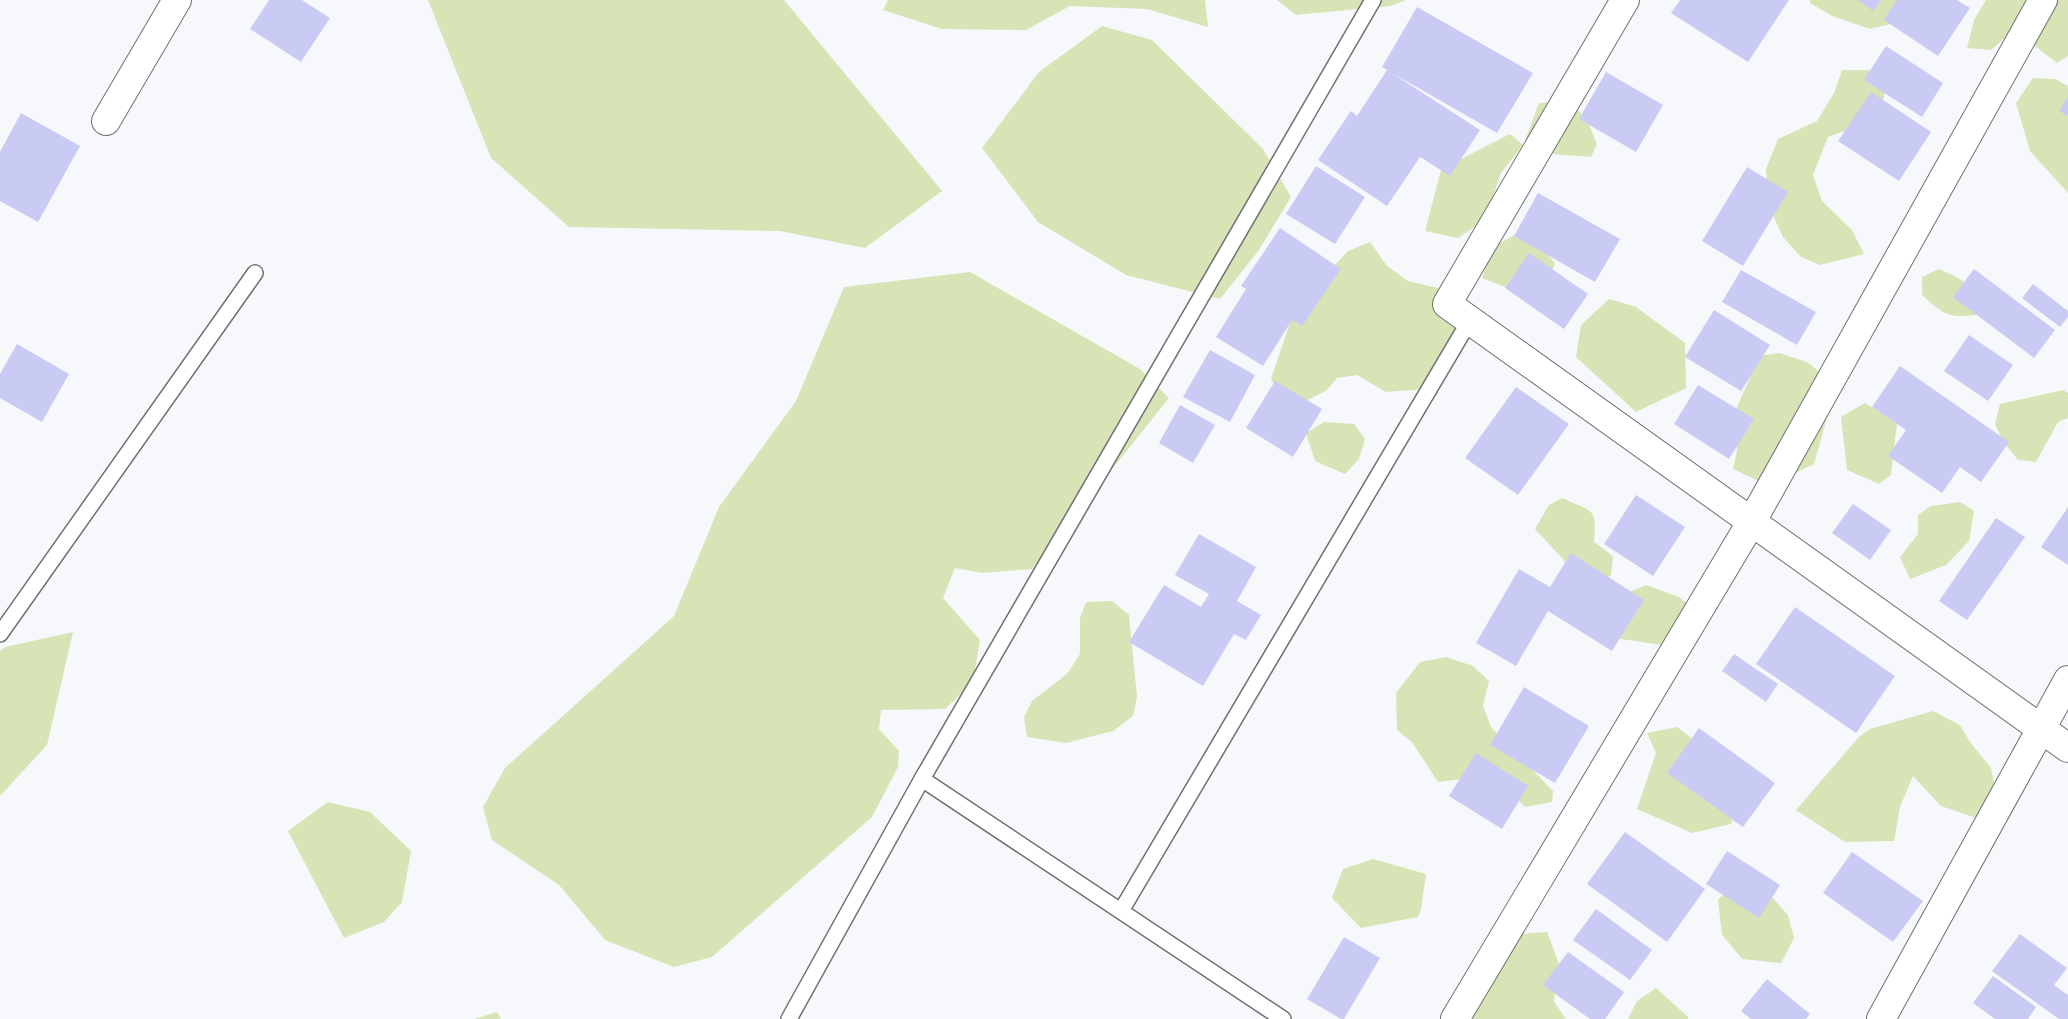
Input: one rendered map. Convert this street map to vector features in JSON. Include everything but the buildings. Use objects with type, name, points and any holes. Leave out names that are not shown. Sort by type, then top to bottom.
[{"type":"street","points":[[106,121],[177,0]]},
{"type":"street","points":[[1625,0],[1446,304],[2068,748]]},
{"type":"street","points":[[1455,1019],[1752,521],[2044,0]]},
{"type":"street","points":[[1881,1019],[2068,680]]},
{"type":"lane","points":[[789,1019],[922,779],[1262,195],[1373,0]]},
{"type":"lane","points":[[0,634],[255,273]]},
{"type":"lane","points":[[1121,911],[1470,320]]},
{"type":"lane","points":[[922,779],[1283,1019]]},
{"type":"green space","points":[[428,0],[784,0],[942,191],[865,248],[780,231],[569,227],[491,158]]},
{"type":"green space","points":[[888,0],[1205,0],[1208,27],[1147,9],[1070,6],[1026,30],[942,29],[883,10]]},
{"type":"green space","points":[[1277,0],[1406,0],[1390,6],[1296,15]]},
{"type":"green space","points":[[1810,0],[1918,0],[1928,15],[1870,29],[1832,16],[1810,3]]},
{"type":"green space","points":[[1986,0],[2034,0],[2021,24],[1991,50],[1967,48],[1974,20]]},
{"type":"green space","points":[[2053,0],[2068,0],[2068,56],[2057,63],[2031,43]]},
{"type":"green space","points":[[1102,26],[1152,40],[1263,149],[1291,197],[1259,250],[1220,299],[1126,275],[1038,222],[982,148],[1039,72]]},
{"type":"green space","points":[[1842,70],[1874,70],[1885,92],[1879,119],[1828,137],[1813,175],[1822,201],[1852,230],[1864,254],[1820,265],[1801,257],[1783,237],[1768,205],[1766,169],[1778,139],[1817,121],[1834,93]]},
{"type":"green space","points":[[2033,78],[2055,79],[2068,86],[2068,193],[2030,151],[2016,103]]},
{"type":"green space","points":[[1569,102],[1586,118],[1597,144],[1591,157],[1553,154],[1526,138],[1539,103]]},
{"type":"green space","points":[[1510,134],[1523,145],[1501,173],[1485,220],[1458,238],[1425,231],[1444,159],[1461,159]]},
{"type":"green space","points":[[1524,229],[1555,263],[1549,277],[1521,293],[1482,278],[1492,248]]},
{"type":"green space","points":[[1370,242],[1387,266],[1408,281],[1460,293],[1461,317],[1445,358],[1439,388],[1386,392],[1357,375],[1337,378],[1327,390],[1296,406],[1277,391],[1271,379],[1292,317],[1312,289],[1348,251]]},
{"type":"green space","points":[[1939,269],[1962,280],[1972,290],[1975,297],[1977,315],[1959,316],[1947,314],[1922,295],[1922,277]]},
{"type":"green space","points":[[970,272],[1140,369],[1169,398],[1032,569],[982,573],[955,568],[943,598],[980,640],[973,682],[945,709],[881,710],[879,729],[899,751],[898,767],[872,817],[712,957],[674,967],[605,940],[559,885],[492,840],[483,807],[505,768],[674,616],[719,507],[796,401],[844,287]]},
{"type":"green space","points":[[1609,299],[1636,307],[1685,343],[1686,388],[1636,412],[1576,357],[1581,325]]},
{"type":"green space","points":[[1779,353],[1807,362],[1836,385],[1814,464],[1769,486],[1733,469],[1737,451],[1735,412],[1759,356]]},
{"type":"green space","points":[[2063,390],[2068,393],[2068,418],[2058,422],[2036,462],[2018,460],[2004,443],[1995,424],[2000,404]]},
{"type":"green space","points":[[1865,403],[1897,423],[1891,475],[1879,484],[1847,470],[1841,417]]},
{"type":"green space","points":[[1324,422],[1354,424],[1365,439],[1359,459],[1345,474],[1315,461],[1306,433]]},
{"type":"green space","points":[[1562,498],[1590,512],[1594,522],[1594,542],[1613,556],[1611,575],[1600,585],[1577,581],[1562,558],[1535,529],[1549,505]]},
{"type":"green space","points":[[1960,502],[1974,511],[1969,541],[1946,565],[1910,579],[1900,557],[1918,534],[1918,515],[1931,506]]},
{"type":"green space","points":[[1646,585],[1679,597],[1693,608],[1662,645],[1621,639],[1605,631],[1622,595]]},
{"type":"green space","points":[[1112,601],[1129,615],[1137,697],[1133,716],[1113,731],[1066,743],[1027,737],[1024,717],[1032,701],[1067,674],[1080,654],[1080,618],[1086,602]]},
{"type":"green space","points":[[73,632],[47,745],[0,796],[0,651],[5,647]]},
{"type":"green space","points":[[1446,657],[1473,666],[1489,681],[1483,706],[1491,727],[1553,791],[1552,802],[1525,807],[1505,787],[1478,777],[1438,782],[1412,742],[1397,730],[1396,693],[1420,662]]},
{"type":"green space","points":[[1933,711],[1960,725],[1970,742],[1991,768],[1998,801],[1985,821],[1941,806],[1913,776],[1900,807],[1894,841],[1845,842],[1796,810],[1859,737],[1870,729]]},
{"type":"green space","points":[[1677,727],[1714,755],[1739,796],[1731,824],[1692,833],[1637,809],[1656,753],[1647,733]]},
{"type":"green space","points":[[328,802],[370,812],[411,851],[402,902],[384,922],[344,938],[288,831]]},
{"type":"green space","points":[[1373,859],[1426,874],[1421,910],[1418,917],[1361,928],[1332,898],[1343,869]]},
{"type":"green space","points":[[1738,880],[1771,896],[1788,915],[1794,938],[1781,963],[1742,959],[1722,935],[1718,900]]},
{"type":"green space","points":[[1547,932],[1559,964],[1554,1002],[1566,1019],[1473,1019],[1487,974],[1493,936]]},
{"type":"green space","points":[[1656,988],[1688,1019],[1628,1019],[1637,1001]]},
{"type":"green space","points":[[497,1012],[501,1019],[474,1019]]}]
